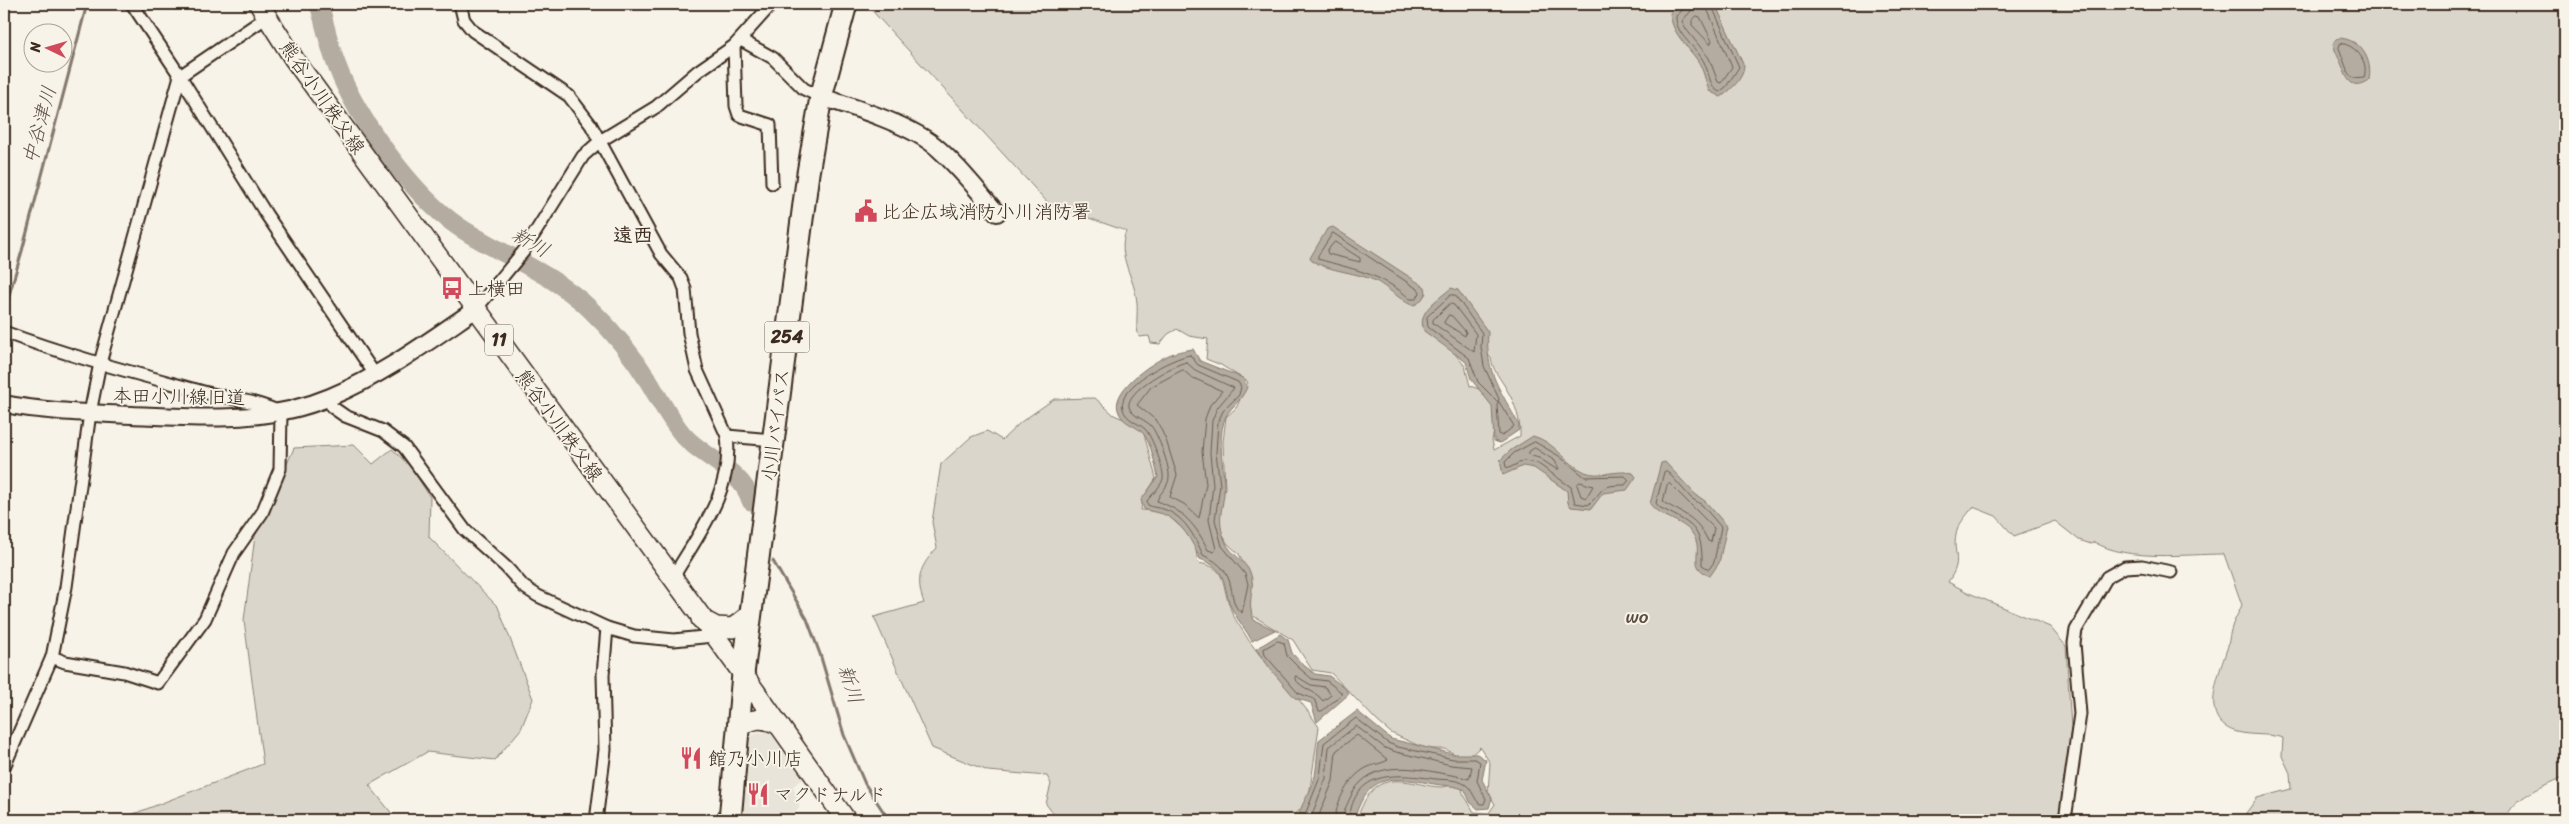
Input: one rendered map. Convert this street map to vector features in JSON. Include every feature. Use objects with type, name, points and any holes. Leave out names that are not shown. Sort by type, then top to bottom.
[{"type":"highway","name":"小川バイパス","points":[[730,820],[743,674],[808,173],[821,97],[846,4]]},
{"type":"main road","name":"熊谷小川秩父線","points":[[263,11],[294,59],[713,636],[743,674],[846,820]]},
{"type":"main road","points":[[701,619],[716,627],[733,628],[751,614]]},
{"type":"main road","points":[[738,728],[752,719],[759,718],[769,720],[778,725]]},
{"type":"street","points":[[132,4],[180,76],[266,214],[376,376]]},
{"type":"street","points":[[460,4],[464,20],[473,31],[569,96],[591,125],[661,254],[681,278],[685,289],[689,333],[697,370],[727,436],[727,461],[724,484],[718,500],[672,579]]},
{"type":"street","points":[[476,309],[523,252],[571,171],[583,156],[600,141],[656,107],[698,71],[738,43],[770,6],[768,4]]},
{"type":"street","points":[[4,767],[52,658],[66,587],[90,413],[100,363],[180,76],[263,11]]},
{"type":"street","points":[[738,43],[773,58],[804,89],[821,97],[864,110],[923,137],[947,157],[997,213]]},
{"type":"street","points":[[738,43],[736,106],[739,115],[770,125],[772,183]]},
{"type":"street","name":"本田小川線旧道","points":[[4,404],[90,413],[206,419],[250,418],[281,413],[329,398],[376,376],[476,309]]},
{"type":"street","points":[[4,332],[46,348],[204,392],[266,405],[281,413],[280,469],[262,513],[234,553],[205,619],[158,683],[124,672],[52,658]]},
{"type":"street","points":[[329,398],[332,407],[345,416],[383,431],[404,447],[465,530],[506,566],[524,586],[538,596],[607,628],[634,636],[674,640],[713,636]]},
{"type":"street","points":[[727,436],[774,440]]},
{"type":"street","points":[[2065,820],[2080,714],[2074,643],[2076,630],[2107,577],[2125,567],[2142,566],[2171,572]]},
{"type":"street","points":[[598,820],[597,813],[605,750],[602,675],[607,628]]},
{"type":"shaded area","points":[[769,731],[804,779],[793,786],[800,807],[787,820],[742,820],[748,741],[751,735]]},
{"type":"green space","name":"wo","points":[[866,4],[2565,4],[2565,778],[2563,777],[2529,794],[2515,805],[2505,820],[2431,818],[2430,820],[2241,820],[2257,798],[2291,789],[2290,773],[2282,756],[2283,738],[2237,732],[2225,726],[2218,718],[2214,708],[2216,685],[2232,627],[2242,605],[2224,554],[2158,556],[2123,552],[2094,542],[2091,544],[2079,540],[2055,521],[2014,536],[1996,516],[1973,507],[1957,531],[1955,542],[1957,562],[1948,582],[1969,593],[2050,627],[2066,646],[2071,728],[2063,796],[2057,820],[1356,820],[1372,790],[1392,781],[1442,787],[1461,783],[1463,793],[1474,812],[1489,813],[1495,804],[1488,792],[1490,763],[1480,747],[1466,760],[1445,749],[1426,749],[1391,733],[1331,673],[1312,670],[1293,640],[1245,611],[1251,579],[1239,554],[1227,543],[1219,527],[1217,508],[1225,489],[1223,442],[1226,417],[1236,408],[1248,382],[1221,365],[1206,359],[1208,339],[1189,336],[1177,329],[1168,334],[1160,344],[1151,343],[1149,336],[1139,337],[1136,294],[1123,250],[1126,231],[1049,204]],"holes":[[[1444,341],[1491,357],[1495,370],[1515,406],[1520,430],[1520,436],[1494,450],[1492,440],[1498,414],[1488,392],[1470,386],[1465,366]]]},
{"type":"green space","points":[[1095,398],[1114,415],[1142,427],[1156,478],[1143,499],[1141,510],[1163,511],[1194,539],[1198,563],[1214,568],[1218,572],[1223,582],[1232,613],[1249,641],[1319,727],[1308,803],[1295,814],[1295,820],[1058,820],[1046,804],[1051,784],[1047,776],[988,771],[932,748],[874,617],[924,603],[920,579],[923,567],[937,548],[932,522],[941,464],[971,437],[987,431],[1002,440],[1021,422],[1054,399]]},
{"type":"green space","points":[[354,445],[373,464],[392,449],[411,467],[430,497],[429,537],[498,607],[533,699],[521,729],[495,760],[427,752],[369,785],[397,820],[118,820],[263,764],[244,620],[255,536],[294,448]]},
{"type":"water","points":[[1684,4],[1715,4],[1744,66],[1742,75],[1733,87],[1721,97],[1709,91],[1700,64],[1680,38],[1671,20],[1670,13]]},
{"type":"water","points":[[2339,38],[2354,42],[2364,52],[2369,65],[2369,80],[2353,84],[2347,78],[2333,44]]},
{"type":"water","points":[[1333,227],[1425,287],[1426,293],[1422,299],[1417,304],[1412,305],[1376,281],[1328,268],[1312,261],[1310,258],[1327,229]]},
{"type":"water","points":[[1451,288],[1458,290],[1488,332],[1489,359],[1492,371],[1500,391],[1519,425],[1519,430],[1500,443],[1494,441],[1492,406],[1471,379],[1466,362],[1424,331],[1422,324],[1426,312],[1430,306]]},
{"type":"water","points":[[1193,349],[1200,361],[1243,378],[1247,387],[1226,416],[1222,429],[1224,491],[1221,525],[1226,543],[1250,572],[1252,578],[1251,607],[1254,620],[1275,630],[1252,641],[1229,603],[1224,580],[1217,569],[1210,563],[1200,559],[1190,539],[1170,517],[1144,509],[1141,500],[1158,477],[1154,460],[1143,433],[1125,421],[1118,410],[1121,393],[1137,376],[1166,356]]},
{"type":"water","points":[[1533,436],[1548,443],[1578,468],[1590,474],[1627,472],[1633,473],[1636,477],[1627,490],[1603,493],[1591,509],[1571,507],[1568,503],[1567,491],[1534,468],[1523,466],[1503,475],[1500,460],[1511,450]]},
{"type":"water","points":[[1665,462],[1695,494],[1705,501],[1727,526],[1719,563],[1710,576],[1703,572],[1697,563],[1696,540],[1692,533],[1687,528],[1654,509],[1650,504],[1661,463]]},
{"type":"water","points":[[1280,634],[1288,640],[1292,653],[1301,663],[1315,674],[1329,676],[1345,688],[1349,694],[1317,722],[1311,703],[1295,698],[1256,649]]},
{"type":"water","points":[[1357,711],[1391,739],[1453,754],[1477,754],[1486,760],[1482,780],[1492,798],[1489,808],[1478,809],[1470,802],[1465,790],[1461,788],[1393,779],[1383,781],[1366,793],[1354,820],[1298,820],[1315,776],[1319,740]]},
{"type":"waterway","name":"中谷津川","points":[[4,312],[22,251],[87,4]]},
{"type":"waterway","name":"新川","points":[[319,4],[332,51],[346,86],[372,131],[405,176],[423,196],[459,227],[560,285],[590,309],[629,353],[684,436],[732,473],[747,490],[751,501]]},
{"type":"waterway","name":"新川","points":[[773,561],[807,619],[820,654],[844,735],[865,784],[889,820]]},
{"type":"place","name":"比企広域消防小川消防署","points":[[866,211]]},
{"type":"place","name":"上横田","points":[[452,288]]},
{"type":"place","name":"館乃小川店","points":[[691,758]]},
{"type":"place","name":"マクドナルド","points":[[758,794]]},
{"type":"district","name":"遠西","points":[[633,235]]}]
